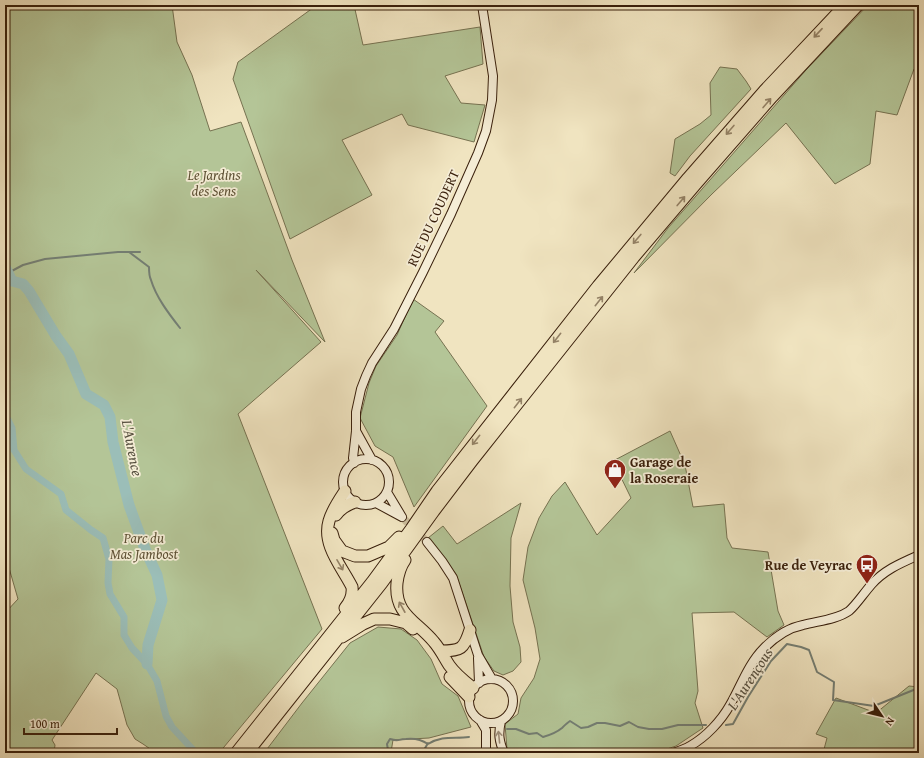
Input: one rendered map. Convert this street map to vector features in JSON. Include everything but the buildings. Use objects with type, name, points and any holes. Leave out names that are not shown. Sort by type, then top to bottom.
[{"type":"highway","points":[[247,753],[411,529],[437,491],[598,286],[764,91],[844,5]]},
{"type":"highway","points":[[236,753],[329,642],[382,583],[434,512],[539,376],[644,244],[772,97],[858,5]]},
{"type":"highway","points":[[329,642],[332,625],[349,603],[353,592],[352,587],[329,545],[328,535],[328,522],[332,512],[345,491]]},
{"type":"highway","points":[[355,502],[340,509],[333,522],[332,533],[334,540],[342,551],[356,556],[368,556],[390,547],[411,529]]},
{"type":"highway","points":[[434,512],[425,532],[402,563],[396,590],[400,607],[408,618],[433,640],[456,674],[474,689]]},
{"type":"highway","points":[[329,642],[374,619],[390,619],[406,623],[420,635],[434,651],[449,677],[474,689]]},
{"type":"highway","points":[[441,651],[453,651],[461,648],[470,630]]},
{"type":"street","name":"RUE DU COUDERT","points":[[354,463],[356,412],[366,376],[372,363],[394,329],[423,272],[451,214],[486,131],[492,100],[493,76],[482,5]]},
{"type":"street","name":"RUE DU COUDERT","points":[[356,431],[372,460]]},
{"type":"street","points":[[366,459],[372,460],[378,462],[384,467],[389,479],[389,486],[384,497],[376,503],[361,505],[349,497],[345,491],[343,485],[344,478],[349,467],[354,463],[366,459]]},
{"type":"street","points":[[376,503],[402,517],[387,492]]},
{"type":"street","points":[[427,542],[442,560],[453,578],[478,655],[492,679]]},
{"type":"street","points":[[673,753],[691,745],[712,729],[730,706],[746,672],[754,660],[773,640],[784,632],[793,628],[828,620],[849,611],[877,579],[892,568],[919,555]]},
{"type":"street","points":[[474,689],[485,680],[492,679],[502,682],[507,686],[513,697],[513,704],[507,717],[501,721],[487,723],[475,716],[471,710],[469,704],[474,689],[478,655]]},
{"type":"street","points":[[480,720],[486,730],[486,753]]},
{"type":"street","points":[[501,721],[499,730],[500,744],[504,753]]},
{"type":"green space","name":"Parc du Mas Jambost","points":[[5,5],[172,5],[177,42],[192,75],[210,131],[241,122],[292,260],[325,342],[256,270],[321,342],[238,414],[322,629],[219,753],[156,753],[135,739],[127,725],[117,689],[96,673],[52,740],[55,745],[54,753],[5,753],[5,613],[18,599],[5,553]]},
{"type":"green space","points":[[317,5],[354,5],[363,45],[480,27],[483,64],[445,76],[461,103],[485,105],[474,142],[408,125],[402,114],[342,140],[372,195],[290,239],[233,79],[238,62]]},
{"type":"green space","points":[[868,5],[919,5],[919,64],[914,69],[897,115],[876,111],[870,164],[835,184],[786,123],[712,194],[634,273],[668,228],[806,70]]},
{"type":"green space","points":[[720,67],[737,69],[751,89],[690,156],[675,176],[670,173],[675,139],[700,124],[711,115],[710,83]]},
{"type":"green space","points":[[413,299],[444,321],[435,332],[487,406],[414,507],[393,457],[375,446],[360,418],[369,383],[376,366],[397,335]]},
{"type":"green space","points":[[670,431],[685,465],[693,507],[724,504],[727,538],[732,548],[768,552],[778,611],[784,625],[767,637],[734,612],[692,613],[698,691],[695,703],[703,728],[676,746],[655,753],[511,753],[507,749],[505,724],[518,714],[521,698],[534,678],[540,659],[535,628],[523,580],[528,547],[539,518],[552,496],[565,482],[597,535],[631,498],[613,461]]},
{"type":"green space","points":[[521,503],[511,538],[510,586],[513,622],[520,647],[521,662],[513,671],[503,675],[494,671],[484,657],[456,574],[428,538],[443,526],[457,544]]},
{"type":"green space","points":[[378,627],[401,629],[417,640],[431,659],[442,684],[458,696],[471,727],[429,738],[393,740],[391,752],[389,753],[264,753],[350,643]]},
{"type":"green space","points":[[909,686],[919,687],[919,753],[823,753],[827,738],[816,734],[836,698],[876,713]]},
{"type":"waterway","points":[[8,273],[23,265],[45,259],[118,252],[140,252]]},
{"type":"waterway","points":[[129,252],[149,267],[150,277],[159,299],[180,328]]},
{"type":"waterway","name":"L'Aurence","points":[[5,267],[12,281],[23,284],[29,291],[56,336],[69,354],[86,394],[104,405],[110,417],[113,442],[129,505],[145,549],[157,575],[162,600],[148,645],[147,664]]},
{"type":"waterway","name":"L'Aurence","points":[[5,414],[12,428],[14,450],[26,469],[61,494],[66,510],[103,538],[109,559],[108,583],[110,594],[124,617],[124,635],[132,648],[147,664],[157,681],[166,716],[172,727],[196,753]]},
{"type":"waterway","name":"L'Aurençous","points":[[726,725],[733,724],[771,661],[787,644],[809,650],[817,672],[834,682],[833,700],[874,706],[919,689]]},
{"type":"waterway","name":"L'Aurençous","points":[[507,729],[516,729],[529,734],[537,733],[543,737],[551,735],[570,721],[581,728],[597,723],[620,726],[629,722],[638,727],[649,729],[662,729],[678,725],[706,725]]},
{"type":"waterway","points":[[384,753],[388,750],[387,744],[390,739],[415,739],[421,740],[428,744],[444,738],[469,737]]},
{"type":"waterway","points":[[425,753],[424,750],[428,743]]},
{"type":"tunnel","points":[[402,517],[427,542]]},
{"type":"place","name":"Garage de la Roseraie","points":[[615,490]]},
{"type":"place","name":"Rue de Veyrac","points":[[867,584]]},
{"type":"park label","name":"Le Jardins des Sens","points":[[214,184]]}]
